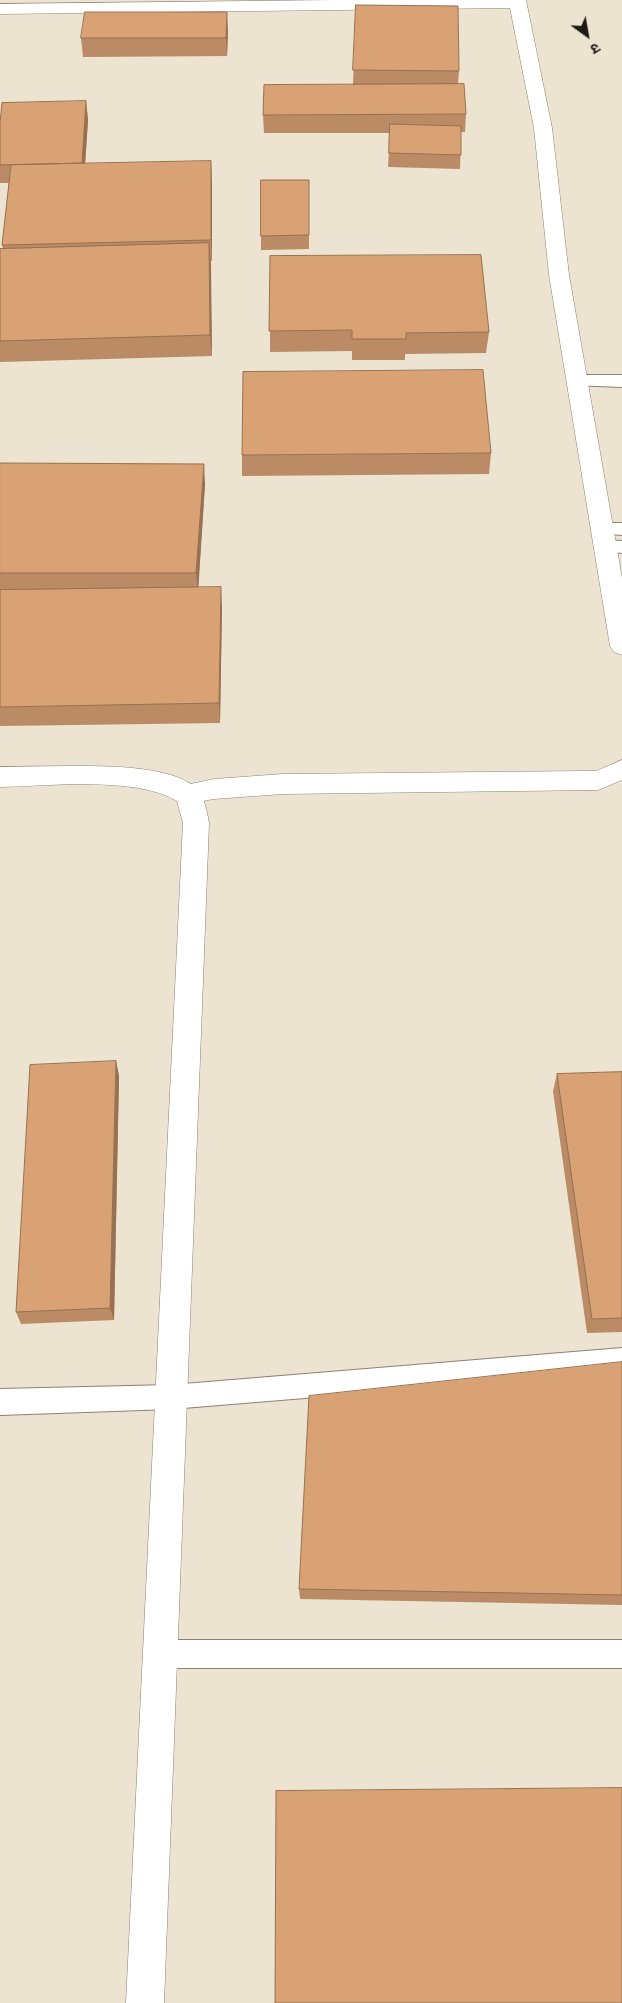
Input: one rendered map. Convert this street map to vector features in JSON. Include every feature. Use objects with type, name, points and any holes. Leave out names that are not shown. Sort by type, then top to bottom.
[{"type":"street","points":[[0,9],[517,2],[543,128],[560,275],[579,388],[613,538],[622,646]]},
{"type":"street","points":[[186,794],[230,787],[283,784],[584,781],[598,780],[622,770]]},
{"type":"street","points":[[0,777],[124,776],[162,781],[186,794],[194,807],[196,823],[145,2003]]},
{"type":"lane","points":[[579,388],[622,381]]},
{"type":"lane","points":[[579,388],[622,395]]},
{"type":"lane","points":[[0,1402],[171,1397],[622,1360]]},
{"type":"lane","points":[[160,1654],[622,1654]]},
{"type":"building","points":[[356,5],[458,6],[459,71],[353,70]]},
{"type":"building","points":[[85,12],[227,12],[226,38],[81,38]]},
{"type":"building","points":[[464,84],[466,114],[263,115],[264,85]]},
{"type":"building","points":[[86,101],[82,163],[0,165],[2,103]]},
{"type":"building","points":[[390,124],[461,126],[461,155],[389,153]]},
{"type":"building","points":[[211,161],[211,240],[2,245],[11,165]]},
{"type":"building","points":[[261,180],[309,180],[309,235],[261,236]]},
{"type":"building","points":[[209,243],[210,335],[0,341],[0,249]]},
{"type":"building","points":[[481,255],[489,332],[406,333],[406,339],[352,339],[352,330],[269,331],[270,256]]},
{"type":"building","points":[[483,370],[491,453],[242,455],[243,372]]},
{"type":"building","points":[[0,463],[204,464],[196,573],[0,573]]},
{"type":"building","points":[[221,587],[219,703],[0,707],[0,590]]},
{"type":"building","points":[[116,1061],[110,1308],[16,1312],[30,1065]]},
{"type":"building","points":[[622,1072],[622,1318],[592,1319],[557,1074]]},
{"type":"building","points":[[622,1362],[622,1595],[299,1589],[309,1396]]},
{"type":"building","points":[[622,1788],[622,2003],[275,2003],[276,1791]]}]
